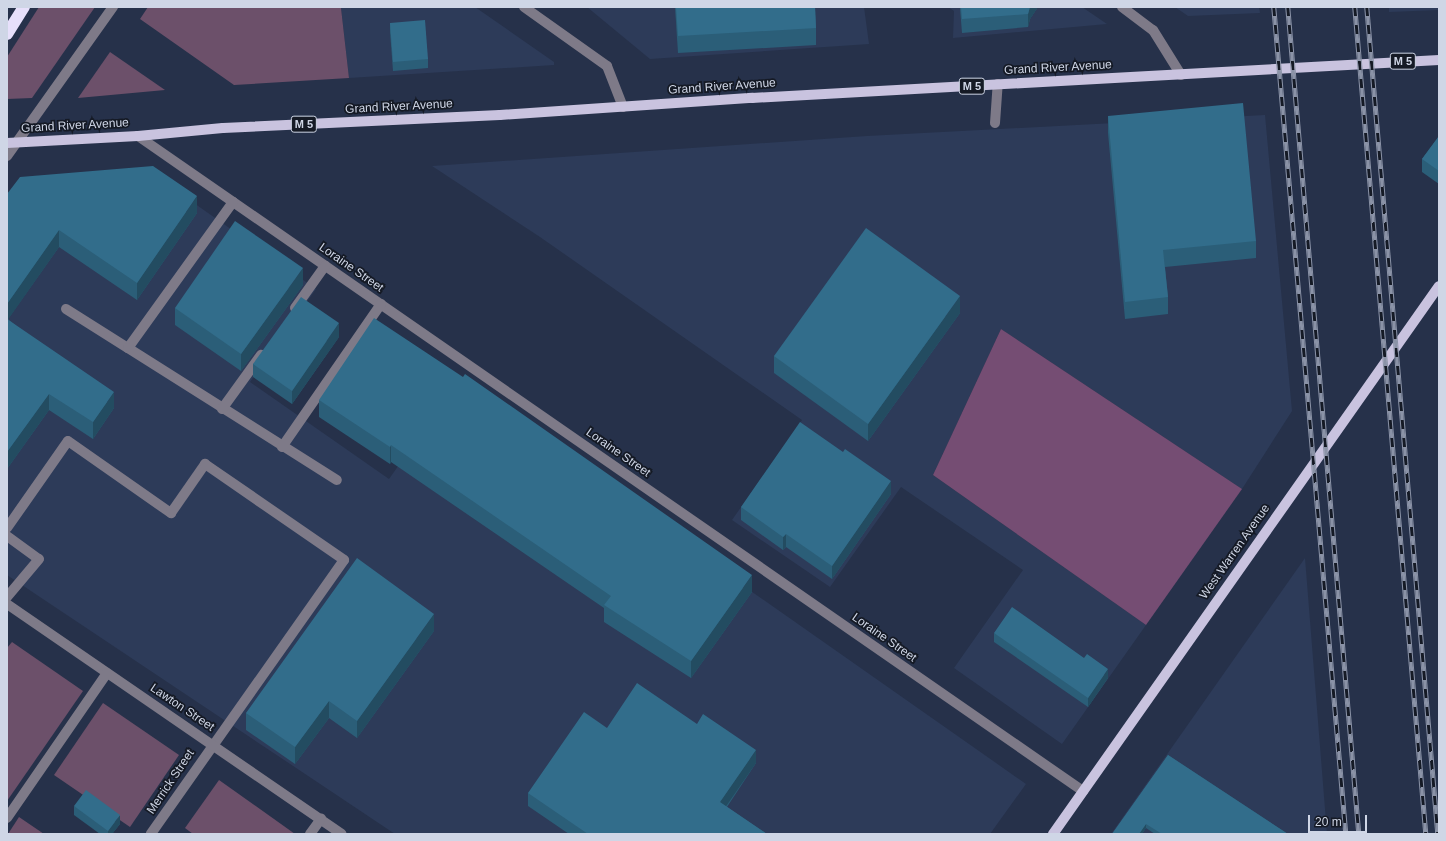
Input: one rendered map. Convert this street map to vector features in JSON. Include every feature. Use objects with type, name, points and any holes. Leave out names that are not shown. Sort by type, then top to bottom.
[{"type":"highway","points":[[7,34],[24,7]]},
{"type":"main road","name":"Grand River Avenue","points":[[12,143],[138,136],[223,128],[623,107],[998,84],[1439,60]]},
{"type":"main road","name":"West Warren Avenue","points":[[1053,834],[1439,286]]},
{"type":"street","points":[[7,156],[12,143],[112,7]]},
{"type":"street","points":[[524,7],[607,66],[623,107]]},
{"type":"street","points":[[1122,7],[1153,30],[1181,75]]},
{"type":"street","points":[[995,123],[998,84]]},
{"type":"street","name":"Loraine Street","points":[[138,136],[1083,792]]},
{"type":"street","points":[[128,348],[233,202]]},
{"type":"street","points":[[291,314],[325,266]]},
{"type":"street","points":[[282,447],[381,304]]},
{"type":"street","points":[[66,309],[222,410],[336,480]]},
{"type":"street","points":[[222,410],[268,346]]},
{"type":"street","name":"Merrick Street","points":[[7,528],[68,441],[171,513],[205,464],[344,560],[152,834]]},
{"type":"street","points":[[7,536],[39,559],[7,597]]},
{"type":"street","name":"Lawton Street","points":[[7,604],[342,834]]},
{"type":"street","points":[[7,818],[107,673]]},
{"type":"street","points":[[310,834],[321,819]]},
{"type":"shaded area","points":[[39,7],[95,7],[32,98],[7,99],[7,57]]},
{"type":"shaded area","points":[[148,7],[348,7],[341,8],[349,78],[234,85],[140,19]]},
{"type":"shaded area","points":[[475,7],[554,62],[554,65],[349,78],[341,8]]},
{"type":"shaded area","points":[[587,7],[864,7],[869,44],[650,59]]},
{"type":"shaded area","points":[[948,7],[1082,7],[1107,24],[953,38],[954,11]]},
{"type":"shaded area","points":[[1175,7],[1259,7],[1260,13],[1188,16]]},
{"type":"shaded area","points":[[1389,7],[1439,7],[1439,10],[1389,12]]},
{"type":"shaded area","points":[[110,52],[165,90],[78,98]]},
{"type":"shaded area","points":[[1265,115],[1292,411],[1242,489],[1001,329],[933,475],[1146,625],[1062,744],[954,668],[1023,570],[901,487],[830,587],[732,520],[802,420],[540,237],[432,166],[867,136]]},
{"type":"shaded area","points":[[157,177],[316,289],[250,382],[389,479],[456,384],[1026,784],[990,834],[395,834],[7,575],[7,202]]},
{"type":"shaded area","points":[[1001,329],[1242,489],[1146,625],[933,475]]},
{"type":"shaded area","points":[[1305,558],[1327,834],[1111,834]]},
{"type":"shaded area","points":[[12,642],[83,691],[7,801],[7,648]]},
{"type":"shaded area","points":[[103,703],[179,755],[130,827],[54,775]]},
{"type":"shaded area","points":[[219,780],[295,834],[193,834],[185,828]]},
{"type":"shaded area","points":[[19,817],[44,834],[8,834]]},
{"type":"building","points":[[676,7],[815,7],[816,28],[678,36]]},
{"type":"building","points":[[961,7],[1030,7],[1028,14],[962,19]]},
{"type":"building","points":[[425,20],[428,59],[393,62],[390,23]]},
{"type":"building","points":[[1243,103],[1256,241],[1163,250],[1168,297],[1125,302],[1108,116]]},
{"type":"building","points":[[1439,136],[1439,171],[1422,159]]},
{"type":"building","points":[[153,166],[197,196],[137,283],[59,230],[7,304],[7,194],[20,177]]},
{"type":"building","points":[[235,221],[303,268],[241,354],[175,308]]},
{"type":"building","points":[[866,228],[960,296],[868,424],[774,356]]},
{"type":"building","points":[[301,297],[339,323],[292,391],[253,364]]},
{"type":"building","points":[[374,318],[463,377],[465,374],[752,575],[691,661],[604,605],[611,596],[391,445],[390,447],[319,400]]},
{"type":"building","points":[[7,319],[114,392],[93,422],[49,394],[7,452]]},
{"type":"building","points":[[1439,380],[1439,431],[1438,431],[1438,383]]},
{"type":"building","points":[[800,422],[843,452],[845,449],[891,481],[832,566],[786,534],[783,537],[741,507]]},
{"type":"building","points":[[357,558],[434,614],[357,721],[329,701],[295,747],[246,713]]},
{"type":"building","points":[[1012,607],[1084,658],[1087,654],[1108,669],[1088,698],[994,633]]},
{"type":"building","points":[[637,683],[697,724],[703,714],[756,750],[720,802],[767,834],[588,834],[528,793],[584,712],[607,728]]},
{"type":"building","points":[[1168,755],[1288,834],[1162,834],[1146,824],[1139,834],[1112,834]]},
{"type":"building","points":[[86,790],[120,815],[108,831],[74,806]]},
{"type":"railway","points":[[1274,7],[1346,834]]},
{"type":"railway","points":[[1288,7],[1359,834]]},
{"type":"railway","points":[[1355,7],[1426,834]]},
{"type":"railway","points":[[1367,7],[1438,834]]}]
